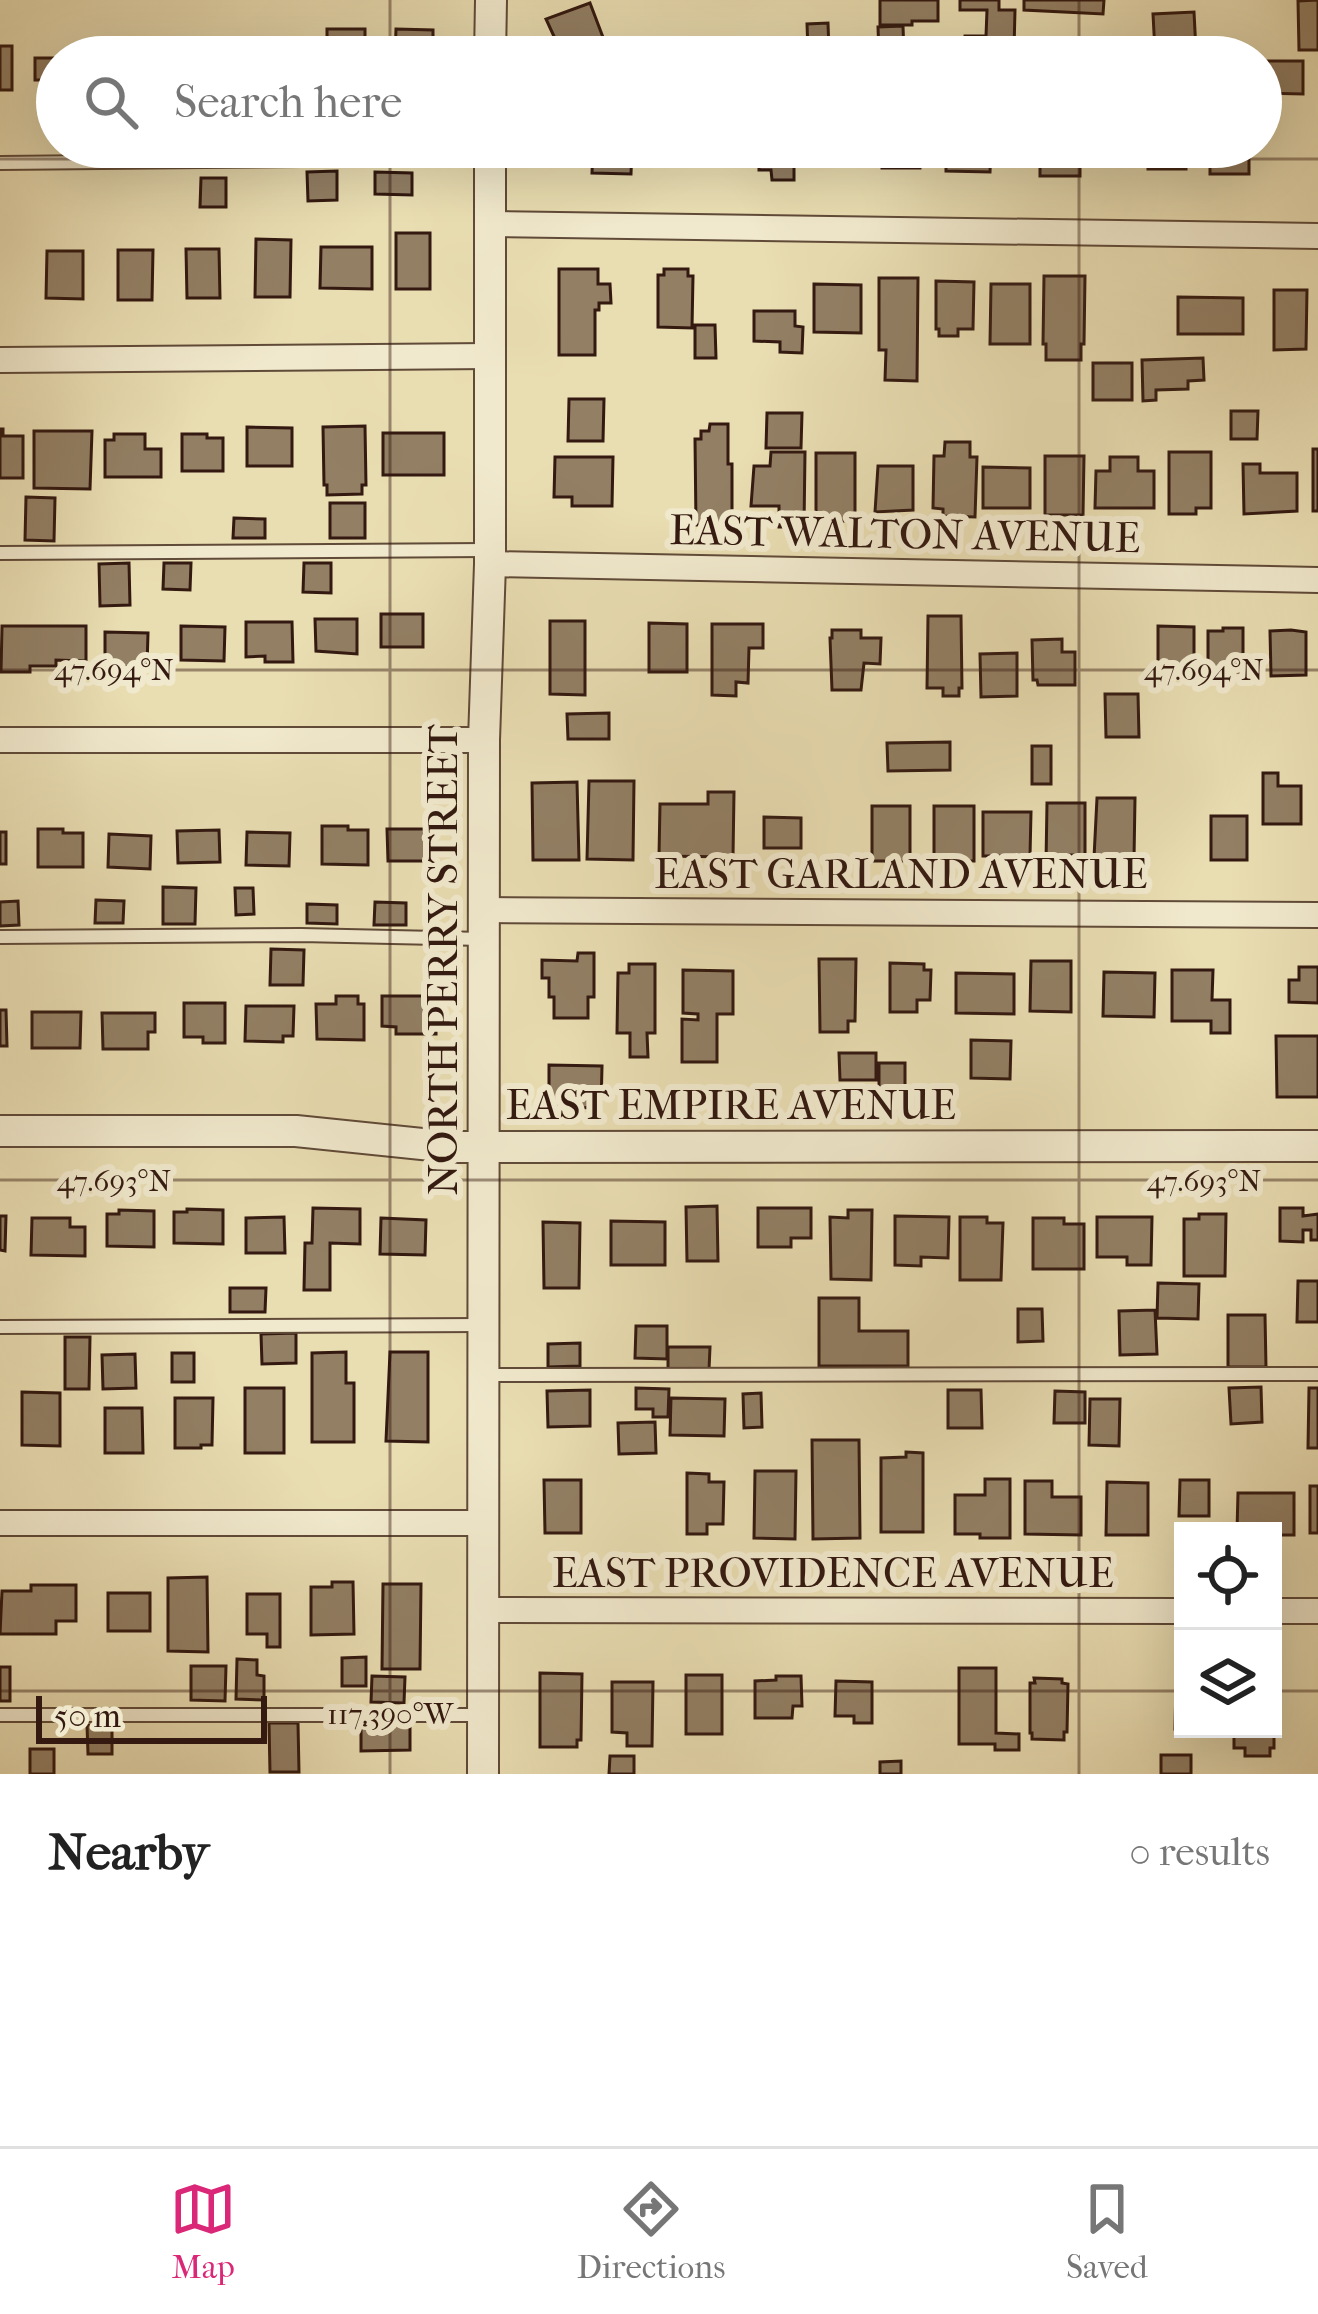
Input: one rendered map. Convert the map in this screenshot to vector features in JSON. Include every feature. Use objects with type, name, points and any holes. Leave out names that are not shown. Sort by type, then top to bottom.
[{"type":"street","points":[[490,0],[490,36]]},
{"type":"street","name":"NORTH PERRY STREET","points":[[483,1774],[482,1146],[490,168]]},
{"type":"street","points":[[490,224],[1318,236]]},
{"type":"street","points":[[0,360],[490,356]]},
{"type":"street","name":"EAST WALTON AVENUE","points":[[490,557],[1318,580]]},
{"type":"street","points":[[0,740],[484,740]]},
{"type":"street","name":"EAST GARLAND AVENUE","points":[[483,924],[1318,915]]},
{"type":"street","name":"EAST EMPIRE AVENUE","points":[[0,1131],[296,1131],[452,1147],[1318,1146]]},
{"type":"street","points":[[0,1522],[482,1522]]},
{"type":"street","name":"EAST PROVIDENCE AVENUE","points":[[483,1610],[1174,1611]]},
{"type":"street","points":[[1282,1611],[1318,1611]]},
{"type":"lane","points":[[0,163],[36,162]]},
{"type":"lane","points":[[0,553],[490,557]]},
{"type":"lane","points":[[0,937],[301,935],[483,924]]},
{"type":"lane","points":[[0,1327],[484,1324]]},
{"type":"lane","points":[[483,1375],[1318,1374]]},
{"type":"lane","points":[[0,1715],[483,1715]]},
{"type":"building","points":[[880,0],[938,0],[938,21],[880,25]]},
{"type":"building","points":[[960,0],[999,0],[999,10],[1015,10],[1014,36],[986,36],[987,10],[960,10]]},
{"type":"building","points":[[1024,0],[1104,0],[1103,14],[1024,10]]},
{"type":"building","points":[[1318,0],[1318,50],[1299,50],[1298,1]]},
{"type":"building","points":[[590,3],[602,36],[554,36],[546,19]]},
{"type":"building","points":[[1194,12],[1195,36],[1154,36],[1153,14]]},
{"type":"building","points":[[828,23],[828,36],[807,36],[807,24]]},
{"type":"building","points":[[903,26],[903,36],[878,36],[878,27]]},
{"type":"building","points":[[327,29],[365,29],[365,36],[327,36]]},
{"type":"building","points":[[396,29],[433,30],[433,36],[396,36]]},
{"type":"building","points":[[0,46],[12,46],[12,90],[0,90]]},
{"type":"building","points":[[1282,61],[1303,61],[1303,94],[1282,93]]},
{"type":"building","points":[[592,168],[631,168],[631,174],[592,173]]},
{"type":"building","points":[[794,168],[794,180],[772,180],[771,170],[759,170]]},
{"type":"building","points":[[946,168],[990,168],[990,172]]},
{"type":"building","points":[[1040,168],[1080,168],[1080,176],[1040,176]]},
{"type":"building","points":[[1210,168],[1249,168],[1249,174],[1210,174]]},
{"type":"building","points":[[337,171],[337,200],[308,201],[307,172]]},
{"type":"building","points":[[375,172],[412,173],[412,195],[375,194]]},
{"type":"building","points":[[201,178],[226,178],[226,207],[200,207]]},
{"type":"building","points":[[396,233],[430,233],[430,289],[396,289]]},
{"type":"building","points":[[256,239],[291,240],[290,297],[255,297]]},
{"type":"building","points":[[321,247],[372,247],[372,289],[320,288]]},
{"type":"building","points":[[186,249],[219,249],[220,298],[187,298]]},
{"type":"building","points":[[118,250],[153,250],[152,300],[118,300]]},
{"type":"building","points":[[47,251],[83,251],[83,299],[46,298]]},
{"type":"building","points":[[559,269],[598,269],[598,284],[610,284],[611,303],[599,303],[595,310],[595,355],[559,355]]},
{"type":"building","points":[[664,269],[688,269],[688,276],[693,276],[692,328],[658,327],[658,275],[664,275]]},
{"type":"building","points":[[1044,276],[1085,276],[1081,360],[1046,360]]},
{"type":"building","points":[[879,278],[918,278],[917,381],[885,380],[886,350],[879,350]]},
{"type":"building","points":[[936,281],[974,282],[973,329],[958,329],[958,336],[939,336]]},
{"type":"building","points":[[814,284],[861,285],[861,333],[814,332]]},
{"type":"building","points":[[991,284],[1030,284],[1030,344],[990,344]]},
{"type":"building","points":[[1274,290],[1307,290],[1306,349],[1274,350]]},
{"type":"building","points":[[1178,297],[1243,298],[1243,334],[1178,334]]},
{"type":"building","points":[[754,311],[795,311],[795,326],[803,327],[802,353],[780,352],[780,342],[754,341]]},
{"type":"building","points":[[695,325],[715,325],[716,358],[695,358]]},
{"type":"building","points":[[1203,358],[1204,380],[1188,381],[1188,389],[1156,390],[1156,400],[1143,401],[1142,360]]},
{"type":"building","points":[[1093,363],[1132,363],[1132,400],[1093,400]]},
{"type":"building","points":[[569,399],[604,399],[603,441],[568,441]]},
{"type":"building","points":[[1231,411],[1258,411],[1257,439],[1231,439]]},
{"type":"building","points":[[767,413],[802,413],[801,448],[766,448]]},
{"type":"building","points":[[710,424],[728,424],[732,525],[696,525],[695,439],[701,439],[701,431],[709,431]]},
{"type":"building","points":[[365,426],[362,494],[327,495],[323,427]]},
{"type":"building","points":[[247,427],[292,428],[292,466],[247,466]]},
{"type":"building","points":[[0,429],[3,436],[23,436],[23,478],[0,478]]},
{"type":"building","points":[[34,431],[92,431],[90,489],[34,488]]},
{"type":"building","points":[[383,433],[444,433],[444,475],[383,475]]},
{"type":"building","points":[[114,434],[145,434],[145,449],[161,449],[161,477],[105,477],[105,440],[114,440]]},
{"type":"building","points":[[182,434],[223,438],[223,471],[182,471]]},
{"type":"building","points":[[945,442],[970,442],[970,457],[977,457],[975,517],[943,516],[943,509],[933,508],[934,456],[944,456]]},
{"type":"building","points":[[1313,449],[1318,449],[1318,511],[1313,511]]},
{"type":"building","points":[[771,452],[805,452],[804,527],[779,527],[779,506],[751,506],[754,466],[770,466]]},
{"type":"building","points":[[1169,452],[1211,452],[1211,508],[1196,508],[1196,514],[1169,514]]},
{"type":"building","points":[[816,453],[855,453],[855,521],[816,521]]},
{"type":"building","points":[[1045,456],[1084,456],[1083,515],[1045,515]]},
{"type":"building","points":[[555,457],[613,457],[612,506],[572,506],[572,497],[554,497]]},
{"type":"building","points":[[1110,457],[1138,457],[1138,471],[1154,471],[1154,508],[1095,508],[1096,471],[1110,471]]},
{"type":"building","points":[[1243,464],[1260,464],[1260,473],[1297,473],[1297,511],[1244,514]]},
{"type":"building","points":[[878,466],[913,466],[913,510],[875,512]]},
{"type":"building","points":[[983,467],[1030,468],[1030,508],[983,508]]},
{"type":"building","points":[[26,497],[55,498],[54,541],[25,540]]},
{"type":"building","points":[[330,503],[365,503],[365,538],[330,538]]},
{"type":"building","points":[[234,518],[265,519],[265,538],[233,538]]},
{"type":"building","points":[[129,563],[130,605],[100,606],[99,564]]},
{"type":"building","points":[[164,563],[191,563],[190,590],[163,589]]},
{"type":"building","points":[[304,563],[331,563],[331,593],[303,592]]},
{"type":"building","points":[[381,614],[423,614],[423,647],[381,647]]},
{"type":"building","points":[[928,616],[961,616],[959,696],[943,696],[943,688],[927,688]]},
{"type":"building","points":[[315,619],[357,619],[357,654],[316,651]]},
{"type":"building","points":[[550,621],[585,621],[585,695],[550,694]]},
{"type":"building","points":[[246,622],[292,622],[293,662],[246,657]]},
{"type":"building","points":[[649,623],[687,624],[687,672],[649,672]]},
{"type":"building","points":[[712,624],[763,624],[763,648],[749,648],[748,683],[736,682],[736,696],[712,695]]},
{"type":"building","points":[[2,626],[86,626],[86,661],[56,660],[56,666],[30,666],[30,672],[1,672]]},
{"type":"building","points":[[181,626],[225,627],[224,661],[181,660]]},
{"type":"building","points":[[1158,626],[1194,627],[1194,672],[1158,672]]},
{"type":"building","points":[[1243,628],[1243,672],[1208,672],[1208,631]]},
{"type":"building","points":[[832,630],[861,630],[861,638],[881,638],[880,664],[864,663],[861,690],[832,690]]},
{"type":"building","points":[[1270,631],[1306,632],[1306,675],[1271,676]]},
{"type":"building","points":[[105,632],[148,633],[147,667],[105,666]]},
{"type":"building","points":[[1062,639],[1062,652],[1075,652],[1075,685],[1038,685],[1033,680],[1032,640]]},
{"type":"building","points":[[1017,653],[1017,696],[981,697],[980,654]]},
{"type":"building","points":[[1105,694],[1138,694],[1139,737],[1106,737]]},
{"type":"building","points":[[609,713],[609,739],[568,739],[567,714]]},
{"type":"building","points":[[950,742],[950,770],[888,771],[887,743]]},
{"type":"building","points":[[1032,746],[1051,746],[1051,784],[1032,784]]},
{"type":"building","points":[[1263,773],[1278,773],[1278,786],[1301,786],[1301,824],[1263,824]]},
{"type":"building","points":[[589,781],[634,781],[633,860],[587,859]]},
{"type":"building","points":[[577,782],[579,860],[533,860],[532,783]]},
{"type":"building","points":[[708,792],[734,792],[733,857],[659,856],[660,804],[708,804]]},
{"type":"building","points":[[1097,798],[1135,798],[1134,859],[1094,858]]},
{"type":"building","points":[[1047,803],[1085,803],[1085,855],[1069,855],[1069,863],[1046,863]]},
{"type":"building","points":[[872,806],[910,806],[910,861],[872,861]]},
{"type":"building","points":[[934,806],[974,806],[974,861],[934,861]]},
{"type":"building","points":[[983,812],[1031,812],[1030,856],[983,856]]},
{"type":"building","points":[[1211,816],[1247,816],[1247,860],[1211,860]]},
{"type":"building","points":[[764,817],[801,818],[801,848],[764,848]]},
{"type":"building","points":[[322,826],[368,830],[368,865],[322,864]]},
{"type":"building","points":[[38,829],[83,833],[83,867],[38,867]]},
{"type":"building","points":[[387,829],[430,829],[430,861],[388,861]]},
{"type":"building","points":[[219,830],[220,862],[178,863],[177,831]]},
{"type":"building","points":[[0,832],[6,832],[6,864],[0,864]]},
{"type":"building","points":[[247,832],[290,833],[289,866],[246,865]]},
{"type":"building","points":[[109,834],[151,836],[150,869],[108,867]]},
{"type":"building","points":[[163,887],[196,888],[195,924],[163,924]]},
{"type":"building","points":[[235,888],[253,888],[254,914],[236,915]]},
{"type":"building","points":[[96,900],[124,901],[123,923],[95,923]]},
{"type":"building","points":[[18,901],[19,925],[0,926],[0,902]]},
{"type":"building","points":[[375,902],[406,903],[406,925],[374,925]]},
{"type":"building","points":[[307,904],[337,905],[337,924],[307,923]]},
{"type":"building","points":[[271,949],[304,950],[303,985],[270,985]]},
{"type":"building","points":[[578,953],[594,953],[594,997],[588,997],[588,1018],[554,1018],[554,997],[549,997],[549,978],[542,978],[542,960],[577,961]]},
{"type":"building","points":[[819,959],[856,959],[855,1021],[848,1021],[848,1032],[820,1032]]},
{"type":"building","points":[[1031,961],[1071,961],[1071,1012],[1030,1011]]},
{"type":"building","points":[[890,963],[924,964],[924,970],[931,970],[930,1000],[917,1000],[917,1012],[890,1012]]},
{"type":"building","points":[[629,964],[655,964],[655,1033],[647,1033],[648,1057],[630,1057],[630,1033],[617,1033],[618,973],[629,973]]},
{"type":"building","points":[[1299,967],[1318,967],[1318,1003],[1289,1002],[1289,980],[1299,980]]},
{"type":"building","points":[[683,970],[733,971],[733,1014],[717,1014],[717,1062],[682,1062],[682,1019],[698,1020],[698,1014],[683,1013]]},
{"type":"building","points":[[1172,970],[1213,970],[1212,1000],[1230,1000],[1230,1033],[1211,1033],[1211,1021],[1172,1021]]},
{"type":"building","points":[[1104,972],[1155,973],[1154,1017],[1103,1016]]},
{"type":"building","points":[[956,973],[1014,974],[1014,1014],[956,1013]]},
{"type":"building","points":[[336,996],[358,996],[358,1004],[364,1004],[364,1040],[317,1039],[316,1004],[336,1004]]},
{"type":"building","points":[[382,996],[436,996],[436,1034],[396,1034],[396,1027],[382,1026]]},
{"type":"building","points":[[184,1003],[225,1003],[225,1043],[184,1037]]},
{"type":"building","points":[[246,1006],[294,1006],[293,1036],[283,1036],[283,1042],[245,1041]]},
{"type":"building","points":[[0,1010],[6,1010],[7,1046],[0,1046]]},
{"type":"building","points":[[32,1012],[81,1012],[80,1048],[32,1048]]},
{"type":"building","points":[[102,1013],[155,1013],[155,1032],[148,1032],[148,1049],[103,1049]]},
{"type":"building","points":[[1276,1036],[1318,1036],[1318,1097],[1277,1097]]},
{"type":"building","points":[[971,1040],[1011,1041],[1010,1079],[971,1078]]},
{"type":"building","points":[[839,1053],[876,1053],[876,1080],[840,1080]]},
{"type":"building","points":[[879,1063],[905,1063],[905,1101],[879,1101]]},
{"type":"building","points":[[549,1065],[602,1066],[601,1108],[549,1107]]},
{"type":"building","points":[[717,1206],[718,1261],[687,1261],[686,1207]]},
{"type":"building","points":[[313,1208],[360,1209],[360,1244],[330,1243],[330,1290],[304,1290],[305,1243],[312,1243]]},
{"type":"building","points":[[758,1208],[811,1208],[811,1238],[791,1238],[791,1247],[758,1247]]},
{"type":"building","points":[[1280,1208],[1303,1208],[1303,1216],[1318,1214],[1318,1240],[1311,1240],[1311,1230],[1303,1230],[1303,1242],[1280,1241]]},
{"type":"building","points":[[119,1210],[154,1211],[154,1247],[107,1246],[107,1214],[119,1214]]},
{"type":"building","points":[[223,1210],[223,1244],[174,1243],[174,1212]]},
{"type":"building","points":[[848,1210],[872,1210],[871,1280],[831,1279],[830,1217],[848,1218]]},
{"type":"building","points":[[1199,1214],[1226,1214],[1225,1276],[1184,1276],[1184,1219],[1199,1219]]},
{"type":"building","points":[[0,1216],[6,1216],[5,1251],[0,1250]]},
{"type":"building","points":[[895,1216],[949,1217],[948,1258],[921,1257],[921,1266],[895,1265]]},
{"type":"building","points":[[284,1217],[285,1253],[246,1253],[246,1218]]},
{"type":"building","points":[[960,1217],[987,1217],[987,1223],[1003,1223],[1001,1280],[960,1280]]},
{"type":"building","points":[[1097,1217],[1152,1217],[1151,1265],[1127,1265],[1127,1257],[1097,1257]]},
{"type":"building","points":[[32,1218],[70,1218],[70,1227],[85,1227],[85,1256],[31,1255]]},
{"type":"building","points":[[381,1218],[426,1220],[425,1255],[380,1254]]},
{"type":"building","points":[[1033,1218],[1064,1218],[1064,1224],[1084,1224],[1084,1269],[1033,1269]]},
{"type":"building","points":[[611,1221],[665,1222],[665,1265],[611,1265]]},
{"type":"building","points":[[543,1222],[580,1223],[579,1288],[544,1288]]},
{"type":"building","points":[[1298,1281],[1318,1281],[1318,1322],[1297,1322]]},
{"type":"building","points":[[1158,1283],[1199,1284],[1198,1319],[1157,1318]]},
{"type":"building","points":[[230,1288],[266,1288],[265,1312],[230,1312]]},
{"type":"building","points":[[819,1298],[859,1298],[859,1331],[908,1331],[908,1366],[819,1366]]},
{"type":"building","points":[[1018,1309],[1042,1309],[1043,1341],[1018,1342]]},
{"type":"building","points":[[1155,1310],[1157,1354],[1120,1355],[1119,1311]]},
{"type":"building","points":[[1228,1315],[1265,1315],[1266,1367],[1228,1367]]},
{"type":"building","points":[[636,1326],[667,1326],[667,1359],[635,1358]]},
{"type":"building","points":[[296,1333],[296,1363],[262,1364],[261,1334]]},
{"type":"building","points":[[65,1337],[90,1337],[89,1389],[65,1389]]},
{"type":"building","points":[[580,1343],[580,1366],[548,1367],[548,1344]]},
{"type":"building","points":[[668,1347],[710,1347],[709,1370],[668,1370]]},
{"type":"building","points":[[346,1352],[346,1383],[354,1383],[354,1442],[312,1442],[312,1353]]},
{"type":"building","points":[[390,1352],[428,1352],[428,1442],[386,1441]]},
{"type":"building","points":[[172,1353],[194,1353],[194,1382],[172,1382]]},
{"type":"building","points":[[135,1354],[136,1388],[103,1389],[102,1355]]},
{"type":"building","points":[[1261,1387],[1262,1422],[1231,1424],[1229,1388]]},
{"type":"building","points":[[245,1388],[284,1388],[284,1453],[245,1453]]},
{"type":"building","points":[[636,1388],[669,1389],[668,1417],[653,1417],[653,1409],[636,1409]]},
{"type":"building","points":[[1309,1388],[1318,1388],[1318,1448],[1308,1448]]},
{"type":"building","points":[[590,1390],[590,1426],[548,1427],[547,1391]]},
{"type":"building","points":[[948,1390],[981,1390],[982,1428],[948,1428]]},
{"type":"building","points":[[1055,1391],[1085,1392],[1085,1423],[1054,1423]]},
{"type":"building","points":[[22,1392],[60,1393],[60,1446],[22,1445]]},
{"type":"building","points":[[761,1393],[762,1427],[744,1428],[743,1394]]},
{"type":"building","points":[[175,1398],[213,1398],[212,1445],[175,1448]]},
{"type":"building","points":[[671,1398],[725,1399],[724,1436],[670,1435]]},
{"type":"building","points":[[1090,1399],[1120,1399],[1119,1446],[1089,1445]]},
{"type":"building","points":[[105,1408],[142,1408],[143,1453],[105,1453]]},
{"type":"building","points":[[655,1422],[656,1453],[619,1454],[618,1423]]},
{"type":"building","points":[[812,1440],[859,1440],[860,1538],[813,1539]]},
{"type":"building","points":[[906,1452],[923,1453],[923,1532],[881,1532],[881,1458],[906,1457]]},
{"type":"building","points":[[755,1471],[796,1471],[795,1539],[754,1538]]},
{"type":"building","points":[[687,1473],[709,1474],[709,1482],[724,1482],[723,1524],[707,1524],[707,1534],[687,1534]]},
{"type":"building","points":[[985,1479],[1010,1479],[1010,1538],[955,1534],[955,1495],[985,1495]]},
{"type":"building","points":[[544,1480],[581,1480],[581,1533],[545,1533]]},
{"type":"building","points":[[1180,1480],[1209,1480],[1209,1516],[1179,1516]]},
{"type":"building","points":[[1025,1481],[1052,1481],[1052,1497],[1081,1497],[1081,1535],[1025,1534]]},
{"type":"building","points":[[1107,1482],[1148,1483],[1148,1535],[1106,1535]]},
{"type":"building","points":[[1310,1486],[1318,1486],[1318,1533],[1310,1533]]},
{"type":"building","points":[[1238,1493],[1294,1493],[1294,1535],[1282,1535],[1282,1522],[1237,1522]]},
{"type":"building","points":[[207,1577],[208,1652],[168,1651],[168,1578]]},
{"type":"building","points":[[332,1582],[353,1582],[354,1634],[311,1635],[311,1587],[332,1587]]},
{"type":"building","points":[[383,1584],[421,1584],[420,1669],[382,1669]]},
{"type":"building","points":[[31,1585],[76,1585],[76,1621],[56,1621],[56,1634],[0,1634],[2,1591],[31,1591]]},
{"type":"building","points":[[108,1593],[150,1593],[150,1631],[108,1631]]},
{"type":"building","points":[[247,1594],[280,1594],[280,1647],[267,1647],[267,1634],[247,1634]]},
{"type":"building","points":[[366,1657],[366,1686],[342,1686],[342,1658]]},
{"type":"building","points":[[237,1659],[257,1660],[257,1675],[264,1676],[264,1700],[236,1699]]},
{"type":"building","points":[[191,1666],[226,1666],[225,1701],[191,1700]]},
{"type":"building","points":[[0,1667],[10,1667],[10,1701],[0,1701]]},
{"type":"building","points":[[959,1668],[996,1668],[996,1733],[1019,1734],[1019,1750],[959,1744]]},
{"type":"building","points":[[540,1673],[582,1674],[577,1747],[540,1747]]},
{"type":"building","points":[[686,1675],[722,1675],[722,1734],[686,1734]]},
{"type":"building","points":[[372,1676],[405,1677],[404,1703],[371,1702]]},
{"type":"building","points":[[776,1676],[801,1676],[802,1706],[793,1706],[792,1718],[755,1718],[755,1681],[776,1680]]},
{"type":"building","points":[[1034,1678],[1062,1679],[1068,1684],[1064,1740],[1032,1739],[1030,1683],[1035,1683]]},
{"type":"building","points":[[836,1681],[872,1682],[872,1723],[835,1716]]},
{"type":"building","points":[[612,1682],[653,1682],[652,1746],[627,1746],[627,1733],[612,1732]]},
{"type":"building","points":[[269,1723],[298,1723],[299,1772],[270,1772]]},
{"type":"building","points":[[87,1725],[112,1725],[112,1754],[88,1754]]},
{"type":"building","points":[[361,1725],[410,1725],[410,1750],[361,1751]]},
{"type":"building","points":[[1234,1738],[1274,1738],[1270,1756],[1245,1756],[1245,1748],[1234,1748]]},
{"type":"building","points":[[30,1749],[54,1749],[54,1774],[30,1774]]},
{"type":"building","points":[[1161,1755],[1191,1755],[1191,1774],[1161,1774]]},
{"type":"building","points":[[610,1756],[634,1756],[634,1774],[609,1774]]},
{"type":"building","points":[[901,1761],[901,1774],[880,1774],[880,1762]]}]
